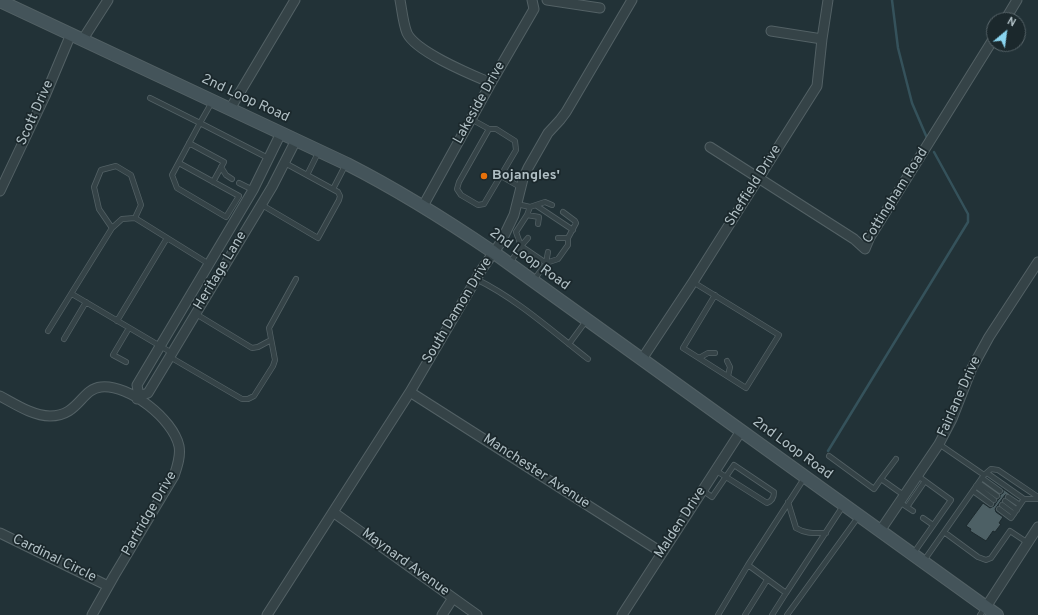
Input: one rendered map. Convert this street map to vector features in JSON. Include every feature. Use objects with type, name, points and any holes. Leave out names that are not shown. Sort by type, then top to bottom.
[{"type":"main road","name":"2nd Loop Road","points":[[0,1],[347,164],[423,206],[493,252],[913,554],[983,611],[997,615]]},
{"type":"street","points":[[83,40],[108,0]]},
{"type":"street","points":[[230,109],[295,0]]},
{"type":"street","points":[[400,0],[408,33],[416,44],[439,59],[491,83]]},
{"type":"street","name":"Lakeside Drive","points":[[423,206],[534,9],[532,0]]},
{"type":"street","points":[[547,0],[600,8]]},
{"type":"street","name":"South Damon Drive","points":[[267,615],[410,392],[476,279],[501,242],[514,215],[520,187],[536,153],[548,133],[566,112],[632,0]]},
{"type":"street","name":"Sheffield Drive","points":[[642,359],[693,282],[817,86],[828,0]]},
{"type":"street","points":[[1010,12],[1018,0]]},
{"type":"street","points":[[771,31],[822,38]]},
{"type":"street","name":"Scott Drive","points":[[0,192],[45,96],[71,34]]},
{"type":"street","name":"Cottingham Road","points":[[759,178],[854,239],[865,248],[870,237],[986,51]]},
{"type":"street","name":"Heritage Lane","points":[[280,133],[253,190],[230,220],[209,264],[137,385],[138,397],[148,393],[262,204],[296,140]]},
{"type":"street","points":[[710,147],[759,178]]},
{"type":"street","name":"Fairlane Drive","points":[[880,531],[921,479],[952,419],[972,368],[989,337],[1038,262]]},
{"type":"street","name":"Partridge Drive","points":[[0,396],[36,414],[49,416],[65,413],[78,404],[90,391],[101,387],[116,389],[138,397],[152,408],[170,427],[177,441],[179,454],[174,476],[92,615]]},
{"type":"street","name":"Manchester Avenue","points":[[410,392],[661,552]]},
{"type":"street","name":"Malden Drive","points":[[622,615],[740,431]]},
{"type":"street","name":"Maynard Avenue","points":[[333,512],[477,615]]},
{"type":"street","points":[[983,611],[1038,527]]},
{"type":"street","name":"Cardinal Circle","points":[[0,533],[108,586]]},
{"type":"street","points":[[442,615],[453,598]]},
{"type":"lane","points":[[150,98],[268,158]]},
{"type":"lane","points":[[178,163],[239,196],[230,220],[177,188],[172,175],[178,163],[212,101]]},
{"type":"lane","points":[[471,119],[490,130],[496,129],[515,141],[516,150],[484,204],[478,206],[461,195],[457,189],[459,182],[490,130]]},
{"type":"lane","points":[[189,143],[224,162],[213,182]]},
{"type":"lane","points":[[307,175],[319,151]]},
{"type":"lane","points":[[262,204],[318,238],[340,196],[338,192],[333,189],[285,163]]},
{"type":"lane","points":[[333,189],[347,164]]},
{"type":"lane","points":[[112,228],[99,209],[94,187],[101,170],[116,166],[131,175],[141,205],[135,218]]},
{"type":"lane","points":[[221,167],[226,176],[232,179]]},
{"type":"lane","points":[[501,176],[520,187]]},
{"type":"lane","points":[[239,183],[253,190]]},
{"type":"lane","points":[[516,204],[530,208],[545,202],[552,205]]},
{"type":"lane","points":[[537,206],[572,230]]},
{"type":"lane","points":[[530,208],[516,232],[521,246],[546,264]]},
{"type":"lane","points":[[538,224],[539,217],[543,210]]},
{"type":"lane","points":[[546,264],[558,259],[568,245],[568,238],[576,223],[563,212]]},
{"type":"lane","points":[[527,215],[539,217]]},
{"type":"lane","points":[[48,331],[112,228],[122,219],[135,218],[209,264]]},
{"type":"lane","points":[[118,321],[167,238]]},
{"type":"lane","points":[[509,264],[528,238]]},
{"type":"lane","points":[[558,238],[568,238]]},
{"type":"lane","points":[[534,282],[546,264],[548,252]]},
{"type":"lane","points":[[72,294],[160,346],[171,355],[242,399],[248,399],[254,396],[273,366],[275,360],[268,328],[296,279]]},
{"type":"lane","points":[[476,279],[501,292],[588,359]]},
{"type":"lane","points":[[693,282],[715,295],[779,335],[746,388],[683,348],[715,295]]},
{"type":"lane","points":[[64,339],[86,302]]},
{"type":"lane","points":[[196,314],[252,348],[258,347],[271,340]]},
{"type":"lane","points":[[569,344],[587,320]]},
{"type":"lane","points":[[126,362],[113,354],[129,328]]},
{"type":"lane","points":[[699,358],[708,353],[715,353]]},
{"type":"lane","points":[[727,361],[730,367],[728,376]]},
{"type":"lane","points":[[939,444],[980,481],[996,498],[980,481]]},
{"type":"lane","points":[[829,456],[874,489],[896,459]]},
{"type":"lane","points":[[702,490],[712,497],[726,476],[734,465],[774,492],[771,502],[767,503],[726,476],[715,470]]},
{"type":"lane","points":[[923,562],[980,481],[991,469],[998,470],[1038,498]]},
{"type":"lane","points":[[719,615],[748,565],[804,477]]},
{"type":"lane","points":[[881,479],[913,511]]},
{"type":"lane","points":[[913,554],[951,500],[921,479]]},
{"type":"lane","points":[[980,481],[1024,499],[1038,498]]},
{"type":"lane","points":[[1003,503],[1011,518],[1024,499]]},
{"type":"lane","points":[[788,502],[796,528],[811,534],[826,533]]},
{"type":"lane","points":[[1003,503],[1020,505]]},
{"type":"lane","points":[[1003,503],[1015,512]]},
{"type":"lane","points":[[772,615],[844,505]]},
{"type":"lane","points":[[787,615],[859,516]]},
{"type":"lane","points":[[923,518],[933,526]]},
{"type":"lane","points":[[944,532],[978,557],[986,560],[990,558],[1010,531],[1028,543]]},
{"type":"lane","points":[[748,565],[786,593]]},
{"type":"lane","points":[[745,615],[767,580]]},
{"type":"building","points":[[1003,489],[1010,494],[1005,495],[995,509],[996,512],[1003,517],[999,523],[1001,524],[995,532],[993,531],[986,541],[970,531],[971,529],[966,526],[983,503],[990,508],[994,506],[1000,498],[1000,495],[1003,493]]},
{"type":"waterway","points":[[892,0],[898,48],[912,103],[927,138]]},
{"type":"waterway","points":[[828,451],[968,222],[968,214],[934,152]]},
{"type":"place","name":"Bojangles'","points":[[484,176]]}]
